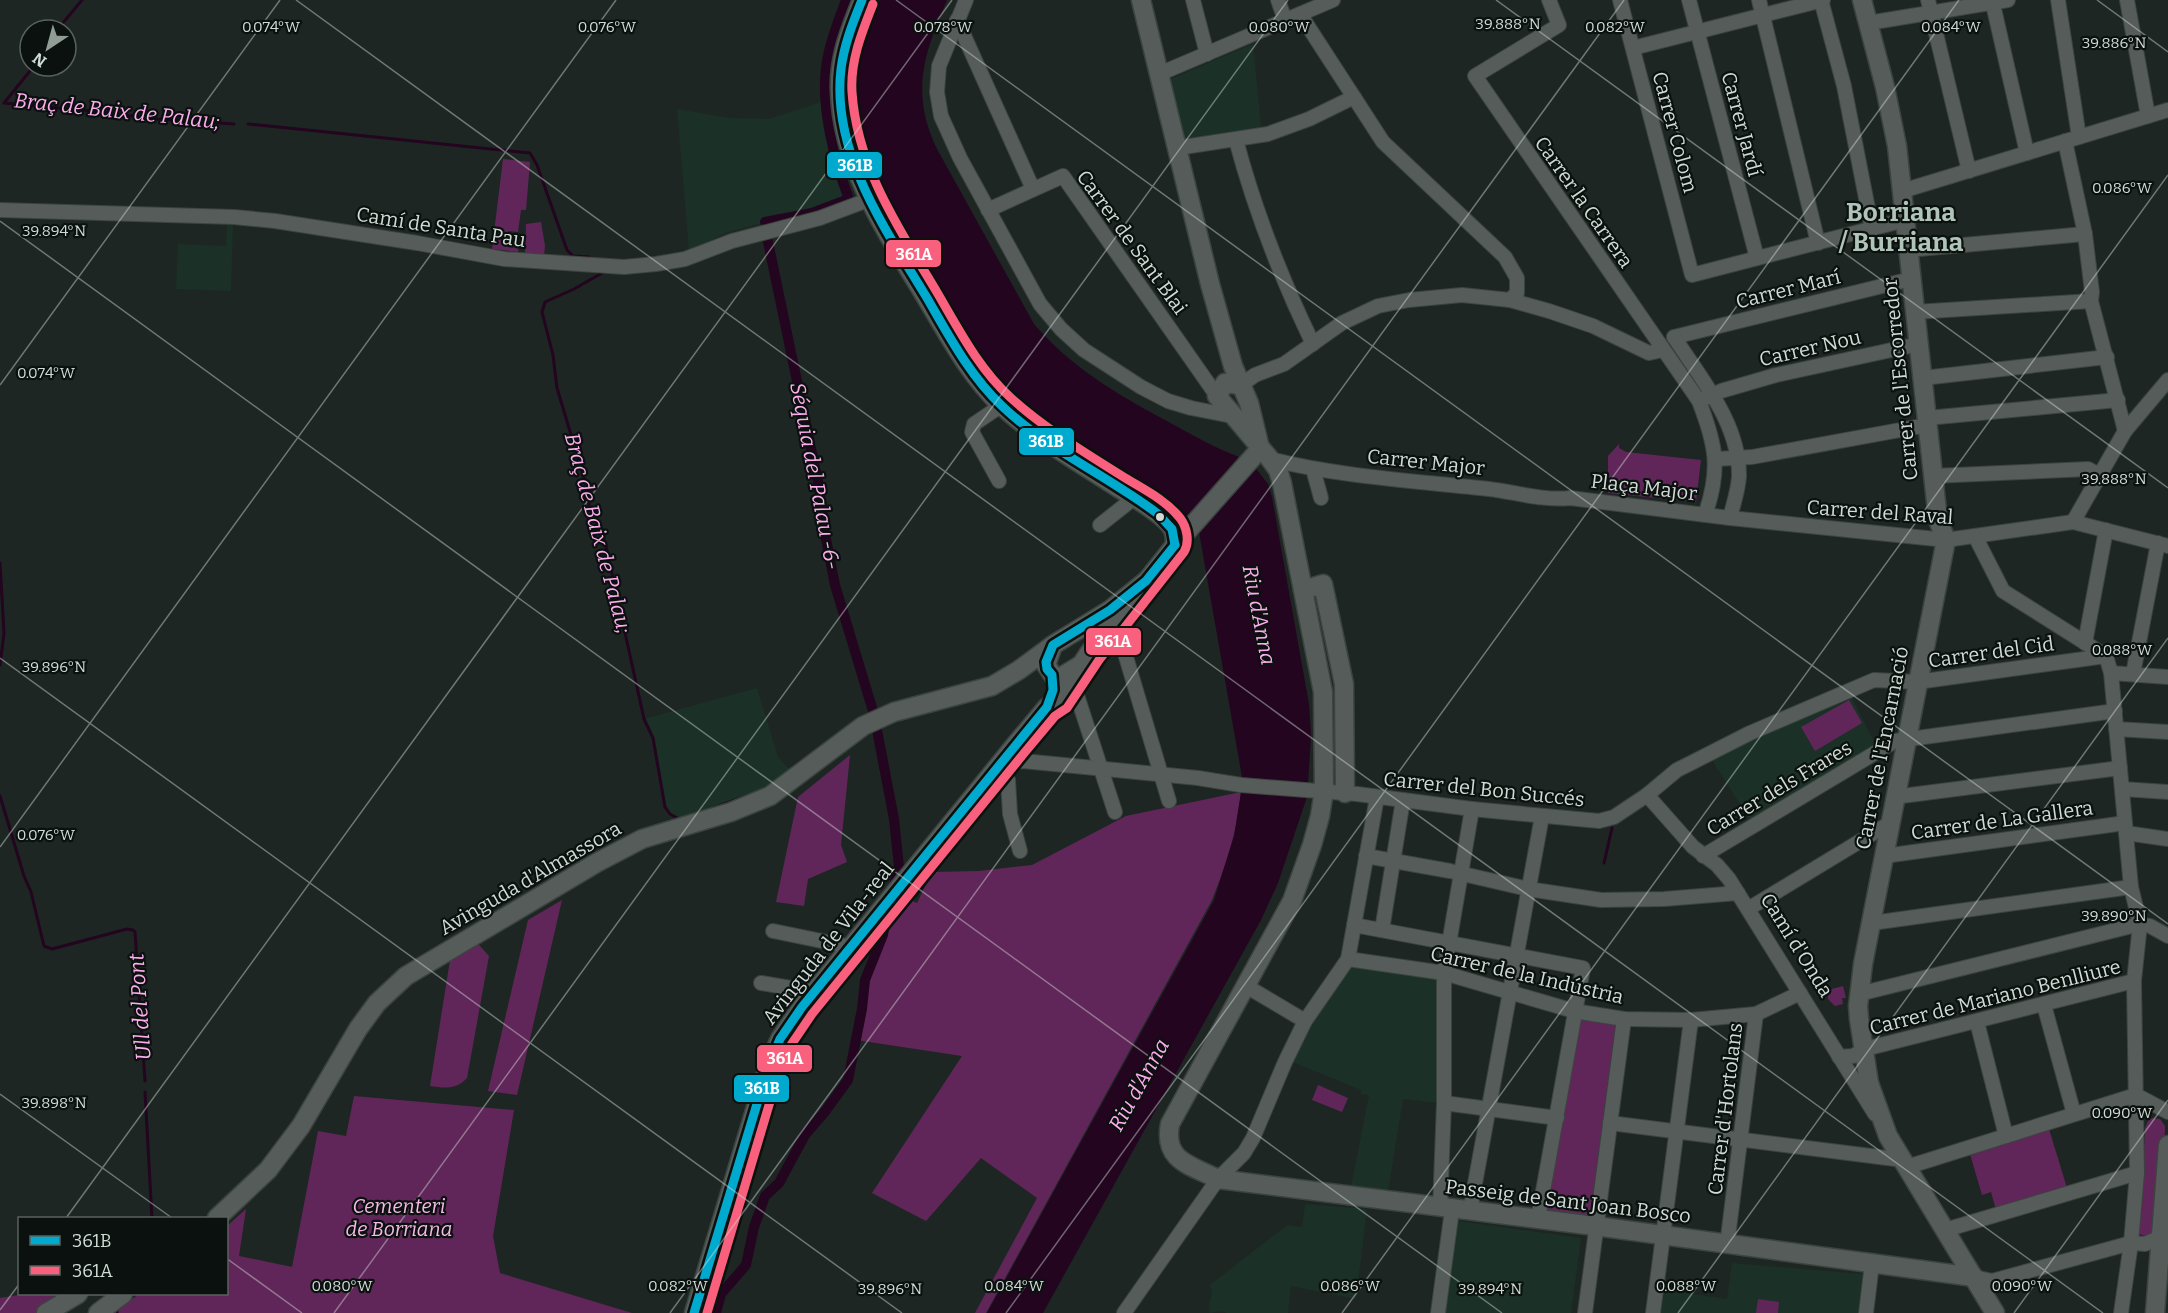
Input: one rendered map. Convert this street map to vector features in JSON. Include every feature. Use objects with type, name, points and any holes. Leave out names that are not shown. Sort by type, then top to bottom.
[{"type":"street","points":[[862,0],[845,46],[841,66],[840,92],[843,123],[851,154],[868,200],[967,366],[1002,405],[1042,439],[1134,498],[1169,524],[1175,533],[1175,545]]},
{"type":"street","points":[[966,0],[939,66],[937,92],[941,116],[955,150],[1040,304],[1061,329],[1084,350],[1141,387],[1167,400],[1234,417],[1247,411],[1249,402]]},
{"type":"street","points":[[1141,0],[1210,284],[1233,366],[1249,402],[1260,456]]},
{"type":"street","points":[[1193,0],[1207,54]]},
{"type":"street","points":[[1278,0],[1285,20]]},
{"type":"street","points":[[1159,74],[1333,0]]},
{"type":"street","name":"Carrer la Carrera","points":[[1550,0],[1558,25],[1475,76],[1663,350],[1705,398]]},
{"type":"street","name":"Carrer Colom","points":[[1620,0],[1692,275],[1757,258]]},
{"type":"street","name":"Carrer Jardí","points":[[1689,0],[1757,258]]},
{"type":"street","points":[[1760,0],[1818,243]]},
{"type":"street","points":[[1633,48],[1822,0],[1844,86],[1872,229]]},
{"type":"street","name":"Carrer de l'Escorredor","points":[[1862,0],[1897,146],[1938,520],[1946,540]]},
{"type":"street","points":[[1868,23],[1929,6],[2008,0]]},
{"type":"street","points":[[2058,0],[2079,137]]},
{"type":"street","points":[[2127,0],[2148,116]]},
{"type":"street","points":[[1992,1],[2027,153]]},
{"type":"street","points":[[1929,6],[1969,171]]},
{"type":"street","points":[[1300,14],[1383,142],[1505,257],[1518,278],[1517,293],[1510,300]]},
{"type":"street","points":[[957,20],[1033,189]]},
{"type":"street","points":[[1177,148],[1268,134],[1309,119],[1354,96]]},
{"type":"street","points":[[1902,191],[2168,110]]},
{"type":"street","points":[[1236,140],[1265,236],[1287,290],[1313,344]]},
{"type":"street","points":[[2065,141],[2085,234],[2091,301],[2125,431]]},
{"type":"street","name":"Carrer de Sant Blai","points":[[988,210],[1063,176],[1217,396]]},
{"type":"street","name":"Camí de Santa Pau","points":[[0,210],[234,217],[504,258],[624,267],[685,259],[732,241],[820,218],[868,200]]},
{"type":"street","points":[[1757,258],[1905,220]]},
{"type":"street","points":[[1908,250],[2085,234]]},
{"type":"street","name":"Carrer Marí","points":[[1674,337],[1911,279]]},
{"type":"street","points":[[1305,1021],[1246,986],[1292,902],[1312,846],[1323,692],[1278,470],[1260,456],[1217,396],[1219,388],[1225,383],[1240,385],[1255,375],[1284,364],[1342,323],[1378,306],[1409,300],[1462,295],[1510,300],[1549,310],[1593,326],[1649,353],[1663,350],[1674,337],[1705,398],[1733,433],[1739,479],[1730,518]]},
{"type":"street","points":[[1915,312],[2091,301]]},
{"type":"street","name":"Carrer Nou","points":[[1705,398],[1776,375],[1919,344]]},
{"type":"street","points":[[1923,378],[2107,357]]},
{"type":"street","points":[[2073,522],[2125,431],[2168,380]]},
{"type":"street","points":[[1705,398],[1708,425],[1716,459],[1711,498],[1705,515]]},
{"type":"street","points":[[1716,459],[1752,457],[1922,426],[1927,418],[2118,400]]},
{"type":"street","points":[[999,481],[972,432],[974,424],[1002,405]]},
{"type":"street","points":[[1169,801],[1113,615],[1146,581],[1175,545],[1260,456]]},
{"type":"street","name":"Carrer Major","points":[[1260,456],[1313,469],[1559,499],[1578,499]]},
{"type":"street","points":[[1313,469],[1321,498]]},
{"type":"street","points":[[1934,476],[2088,469],[2099,476]]},
{"type":"street","points":[[1100,525],[1134,498]]},
{"type":"street","name":"Plaça Major","points":[[1578,499],[1730,518]]},
{"type":"street","name":"Carrer del Raval","points":[[1730,518],[1946,540],[2073,522],[2163,544]]},
{"type":"street","points":[[2085,643],[2106,530]]},
{"type":"street","points":[[1975,536],[2003,591],[2106,656],[2111,673],[2131,887],[2140,924],[2134,981],[2136,1173],[2131,1243],[2121,1313]]},
{"type":"street","name":"Carrer de l'Encarnació","points":[[1859,994],[1894,797],[1946,540]]},
{"type":"street","points":[[2133,674],[2163,544]]},
{"type":"street","points":[[1303,590],[1323,584],[1344,684],[1345,793]]},
{"type":"street","name":"Avinguda d'Almassora","points":[[219,1217],[268,1170],[301,1126],[358,1029],[383,997],[406,976],[598,862],[642,839],[731,812],[770,796],[863,726],[894,712],[992,686],[1060,641],[1113,615]]},
{"type":"street","name":"Avinguda de Vila-real","points":[[1047,707],[1058,700],[1113,615]]},
{"type":"street","points":[[1060,641],[1082,644],[1084,651],[1079,669],[1101,769],[1115,812]]},
{"type":"street","name":"Avinguda de Vila-real","points":[[694,1313],[769,1064],[780,1039],[814,992],[1001,763],[1020,753],[1047,707],[1053,690],[1051,674],[1046,662],[1060,641]]},
{"type":"street","name":"Carrer del Cid","points":[[1647,795],[1677,770],[1750,733],[1874,680],[1917,682],[2106,656]]},
{"type":"street","points":[[1019,670],[1032,668],[1051,674]]},
{"type":"street","name":"Avinguda de Vila-real","points":[[1051,674],[1054,677],[1061,677],[1079,669]]},
{"type":"street","points":[[2111,673],[2168,676]]},
{"type":"street","points":[[1323,692],[1344,684]]},
{"type":"street","name":"Carrer dels Frares","points":[[1703,856],[1895,741],[2115,711]]},
{"type":"street","points":[[2116,729],[2168,732]]},
{"type":"street","name":"Carrer del Bon Succés","points":[[1020,753],[1101,769],[1599,821],[1614,816],[1647,795]]},
{"type":"street","points":[[1001,763],[1008,780],[1010,814],[1020,851]]},
{"type":"street","points":[[1894,797],[2120,768]]},
{"type":"street","points":[[2122,789],[2168,792]]},
{"type":"street","name":"Camí d'Onda","points":[[1647,795],[1703,856],[1717,866],[1738,893],[1945,1230],[1983,1279],[1991,1307]]},
{"type":"street","points":[[1124,1313],[1218,1179],[1244,1153],[1253,1138],[1305,1021],[1348,959],[1377,797]]},
{"type":"street","points":[[1382,930],[1403,800]]},
{"type":"street","points":[[1437,1313],[1446,1209],[1444,973],[1472,809]]},
{"type":"street","points":[[1470,1211],[1542,816]]},
{"type":"street","points":[[1748,909],[1890,823]]},
{"type":"street","name":"Carrer de La Gallera","points":[[1884,856],[2126,828],[2168,839]]},
{"type":"street","points":[[1366,856],[1528,889],[1602,900],[1664,899],[1738,893]]},
{"type":"street","points":[[1872,923],[2131,887]]},
{"type":"street","points":[[1354,924],[1583,968],[1538,1220]]},
{"type":"street","points":[[1859,994],[2140,924],[2150,926],[2168,936]]},
{"type":"street","points":[[773,932],[851,947]]},
{"type":"street","name":"Carrer de la Indústria","points":[[1348,959],[1444,973],[1574,1011],[1624,1019],[1691,1020],[1756,1014],[1800,993]]},
{"type":"street","name":"Carrer de Mariano Benlliure","points":[[1839,1058],[1853,1056],[1864,1049],[2134,981]]},
{"type":"street","points":[[761,983],[814,992]]},
{"type":"street","name":"Passeig de Sant Joan Bosco","points":[[1246,986],[1170,1124],[1169,1144],[1173,1153],[1218,1179],[1595,1226],[1983,1279]]},
{"type":"street","name":"Camí d'Onda","points":[[1859,994],[1859,1019],[1869,1083],[1888,1136]]},
{"type":"street","points":[[2044,1005],[2074,1114]]},
{"type":"street","name":"Carrer d'Hortolans","points":[[1727,1245],[1756,1014]]},
{"type":"street","points":[[1585,1313],[1624,1019]]},
{"type":"street","points":[[1653,1313],[1691,1020]]},
{"type":"street","points":[[1977,1022],[2006,1136]]},
{"type":"street","points":[[1610,1123],[1905,1163],[2006,1136],[2136,1095],[2168,1112]]},
{"type":"street","points":[[1444,1103],[1488,1107],[1557,1118]]},
{"type":"street","points":[[2155,1313],[2168,1145]]},
{"type":"street","points":[[1945,1230],[2136,1173]]},
{"type":"street","points":[[1983,1279],[2131,1243],[2145,1244],[2161,1238]]},
{"type":"street","points":[[1866,1313],[1872,1264]]},
{"type":"street","points":[[46,1313],[75,1295]]},
{"type":"street","points":[[98,1313],[120,1295]]},
{"type":"shaded area","points":[[1253,44],[1261,127],[1182,141],[1166,81]]},
{"type":"shaded area","points":[[824,101],[833,149],[849,199],[812,212],[725,233],[689,251],[677,109],[730,118],[769,119]]},
{"type":"shaded area","points":[[227,224],[233,224],[231,291],[176,289],[178,244],[226,246]]},
{"type":"shaded area","points":[[757,688],[778,757],[789,769],[778,779],[749,795],[679,819],[673,817],[665,807],[653,738],[644,719]]},
{"type":"shaded area","points":[[1851,696],[1877,748],[1752,823],[1712,760],[1724,752]]},
{"type":"shaded area","points":[[1352,964],[1440,977],[1438,1103],[1403,1099],[1388,1192],[1351,1187],[1369,1095],[1361,1094],[1361,1090],[1290,1061],[1306,1030]]},
{"type":"shaded area","points":[[1305,1204],[1367,1209],[1356,1299],[1291,1286],[1288,1313],[1227,1313],[1222,1311],[1210,1313],[1212,1293],[1210,1285],[1287,1225],[1302,1227]]},
{"type":"shaded area","points":[[1458,1221],[1581,1238],[1571,1313],[1445,1313]]},
{"type":"shaded area","points":[[1732,1263],[1863,1274],[1858,1313],[1661,1313],[1664,1290],[1727,1299]]},
{"type":"green space","points":[[503,159],[530,162],[526,210],[521,210],[518,232],[509,231],[508,241],[519,243],[518,252],[492,249]]},
{"type":"green space","points":[[541,222],[545,246],[544,255],[525,253],[526,224]]},
{"type":"green space","points":[[1619,444],[1619,448],[1626,452],[1701,460],[1696,502],[1608,493],[1608,456]]},
{"type":"green space","points":[[1849,700],[1862,723],[1815,751],[1801,727]]},
{"type":"green space","points":[[850,755],[841,845],[847,862],[808,879],[804,906],[776,902],[798,797]]},
{"type":"green space","points":[[1241,792],[1231,847],[1212,900],[986,1313],[975,1313],[1037,1198],[981,1158],[926,1221],[872,1193],[962,1056],[856,1040],[869,968],[888,921],[904,897],[917,903],[932,872],[979,871],[1032,865],[1126,816]]},
{"type":"green space","points":[[562,900],[517,1095],[488,1091],[528,920]]},
{"type":"green space","points":[[472,942],[479,945],[489,956],[467,1078],[459,1085],[445,1088],[430,1086],[451,954]]},
{"type":"green space","points":[[1843,986],[1846,998],[1842,998],[1843,1004],[1835,1006],[1828,999],[1828,990]]},
{"type":"green space","points":[[1581,1014],[1616,1021],[1590,1217],[1546,1210]]},
{"type":"green space","points":[[1318,1085],[1348,1098],[1342,1112],[1312,1100]]},
{"type":"green space","name":"Cementeri de Borriana","points":[[354,1096],[514,1110],[493,1236],[500,1273],[632,1313],[113,1313],[138,1295],[228,1295],[228,1225],[246,1209],[239,1256],[292,1267],[318,1131],[346,1136]]},
{"type":"green space","points":[[2152,1118],[2160,1119],[2165,1130],[2155,1226],[2146,1236],[2138,1232],[2135,1224],[2143,1182],[2145,1128]]},
{"type":"green space","points":[[2049,1129],[2067,1188],[1996,1210],[1991,1192],[1982,1195],[1970,1154]]},
{"type":"green space","points":[[19,1295],[68,1295],[40,1313],[0,1313],[0,1298]]},
{"type":"green space","points":[[1758,1299],[1779,1302],[1778,1313],[1756,1313]]},
{"type":"water","points":[[880,0],[947,0],[932,38],[923,74],[922,92],[929,129],[937,149],[1034,324],[1078,366],[1111,389],[1202,440],[1242,458],[1188,522],[1157,497],[1032,412],[1011,391],[973,344],[875,173],[866,147],[857,104],[857,76],[863,47]]},
{"type":"water","name":"Riu d'Anna","points":[[1254,466],[1268,484],[1272,497],[1309,704],[1311,736],[1308,784],[1242,777],[1199,532]]},
{"type":"water","name":"Riu d'Anna","points":[[1241,792],[1307,797],[1278,883],[1261,920],[1043,1313],[987,1313],[1214,900],[1234,836]]},
{"type":"waterway","name":"Braç de Baix de Palau;","points":[[67,18],[82,0]]},
{"type":"waterway","name":"Séquia del Palau -6-","points":[[765,222],[812,213],[849,199],[838,168],[825,99],[829,50],[846,0]]},
{"type":"waterway","name":"Braç de Baix de Palau;","points":[[24,78],[4,103],[158,119],[234,124]]},
{"type":"waterway","name":"Braç de Baix de Palau;","points":[[248,124],[530,153],[537,165],[567,250],[573,256],[589,257]]},
{"type":"waterway","name":"Séquia del Palau -6-","points":[[767,237],[819,487],[835,585],[873,711]]},
{"type":"waterway","name":"Braç de Baix de Palau;","points":[[602,273],[545,302],[542,312],[553,355],[557,388],[587,488],[589,505],[605,542],[644,719],[653,738],[665,807],[670,814],[679,819]]},
{"type":"waterway","name":"Ull del Pont","points":[[0,563],[4,633],[0,665]]},
{"type":"waterway","name":"Séquia del Palau -6-","points":[[877,730],[894,819],[899,867],[895,881]]},
{"type":"waterway","points":[[708,810],[749,795]]},
{"type":"waterway","name":"Ull del Pont","points":[[0,796],[31,892],[44,946],[52,949],[127,929],[135,932],[145,1081]]},
{"type":"waterway","points":[[1604,863],[1612,828]]},
{"type":"waterway","name":"Séquia del Palau -6-","points":[[716,1313],[721,1294],[746,1265],[754,1227],[765,1196],[779,1183],[805,1135],[848,1080],[862,1009],[865,980],[883,935],[886,917]]},
{"type":"waterway","name":"Ull del Pont","points":[[145,1092],[152,1217]]},
{"type":"transit line","name":"361B","points":[[862,0],[844,51],[840,100],[844,131],[853,160],[879,218],[961,355],[990,394],[1039,436],[1158,514],[1172,529],[1175,545]]},
{"type":"transit line","name":"361A","points":[[707,1313],[780,1068],[791,1045],[812,1014],[1025,752],[1055,716],[1067,708],[1099,660],[1184,552],[1187,544],[1186,530],[1182,522],[1167,505],[1051,430],[1011,398],[989,375],[970,349],[895,222],[871,172],[862,147],[852,92],[853,69],[858,47],[873,4]]},
{"type":"transit line","name":"361B","points":[[694,1313],[769,1064],[780,1039],[802,1007],[1047,707],[1053,690],[1052,675],[1047,669],[1046,662],[1053,645],[1110,610],[1146,581],[1175,545]]},
{"type":"district","name":"Borriana / Burriana","points":[[1901,227]]}]
